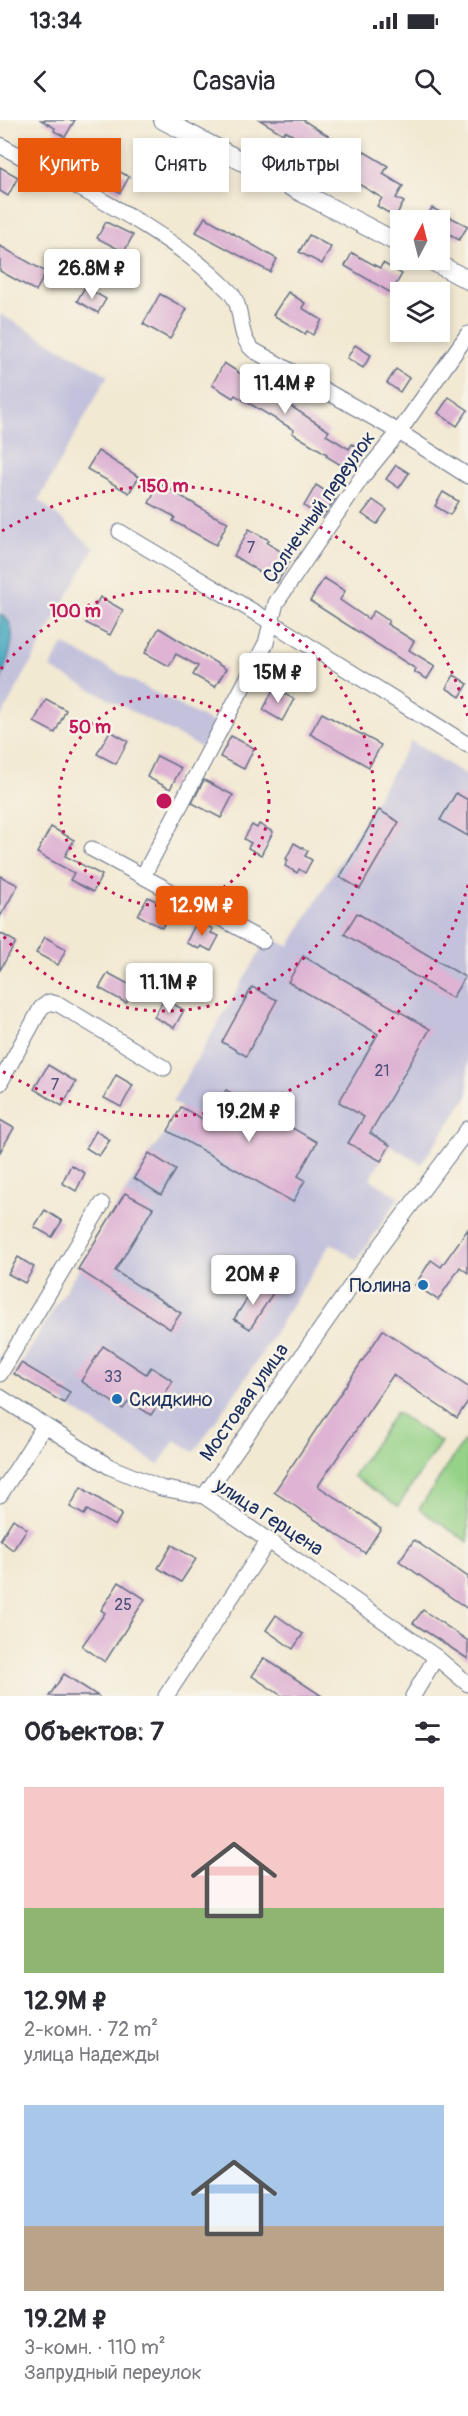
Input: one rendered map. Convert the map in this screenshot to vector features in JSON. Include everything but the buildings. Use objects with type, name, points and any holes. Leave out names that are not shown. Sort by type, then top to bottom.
[{"type":"street","points":[[164,120],[390,239]]},
{"type":"street","points":[[0,145],[158,233],[198,265],[234,297],[247,345],[399,432],[468,476]]},
{"type":"street","points":[[449,270],[468,280]]},
{"type":"street","name":"Солнечный переулок","points":[[143,876],[266,643],[276,603],[362,477],[399,432],[468,334]]},
{"type":"street","points":[[120,532],[271,622],[468,745]]},
{"type":"street","points":[[92,849],[263,941]]},
{"type":"street","points":[[0,1083],[41,1008],[49,1002],[60,1005],[164,1068]]},
{"type":"street","name":"Мостовая улица","points":[[204,1496],[355,1280],[468,1129]]},
{"type":"street","points":[[0,1374],[102,1204]]},
{"type":"street","name":"улица Герцена","points":[[0,1397],[110,1467],[161,1488],[204,1496],[436,1657],[468,1684]]},
{"type":"street","points":[[0,1495],[44,1426]]},
{"type":"street","points":[[166,1696],[269,1540]]},
{"type":"street","points":[[412,1696],[436,1657]]},
{"type":"shaded area","points":[[0,314],[108,375],[39,500],[94,548],[0,719]]},
{"type":"shaded area","points":[[63,644],[215,724],[202,748],[50,668]]},
{"type":"shaded area","points":[[411,741],[468,776],[468,1096],[421,1164],[390,1145],[370,1179],[399,1197],[357,1260],[331,1243],[257,1361],[194,1452],[175,1440],[158,1465],[64,1403],[70,1391],[21,1363],[149,1153],[168,1131],[181,1107],[172,1102],[269,936],[289,947]]},
{"type":"green space","points":[[396,1412],[441,1442],[398,1506],[353,1476]]},
{"type":"green space","points":[[464,1441],[468,1444],[468,1542],[419,1509]]},
{"type":"water","points":[[0,614],[11,627],[12,636],[9,655],[0,682]]},
{"type":"place","name":"Полина","points":[[423,1285]]},
{"type":"place","name":"Скидкино","points":[[117,1399]]}]
